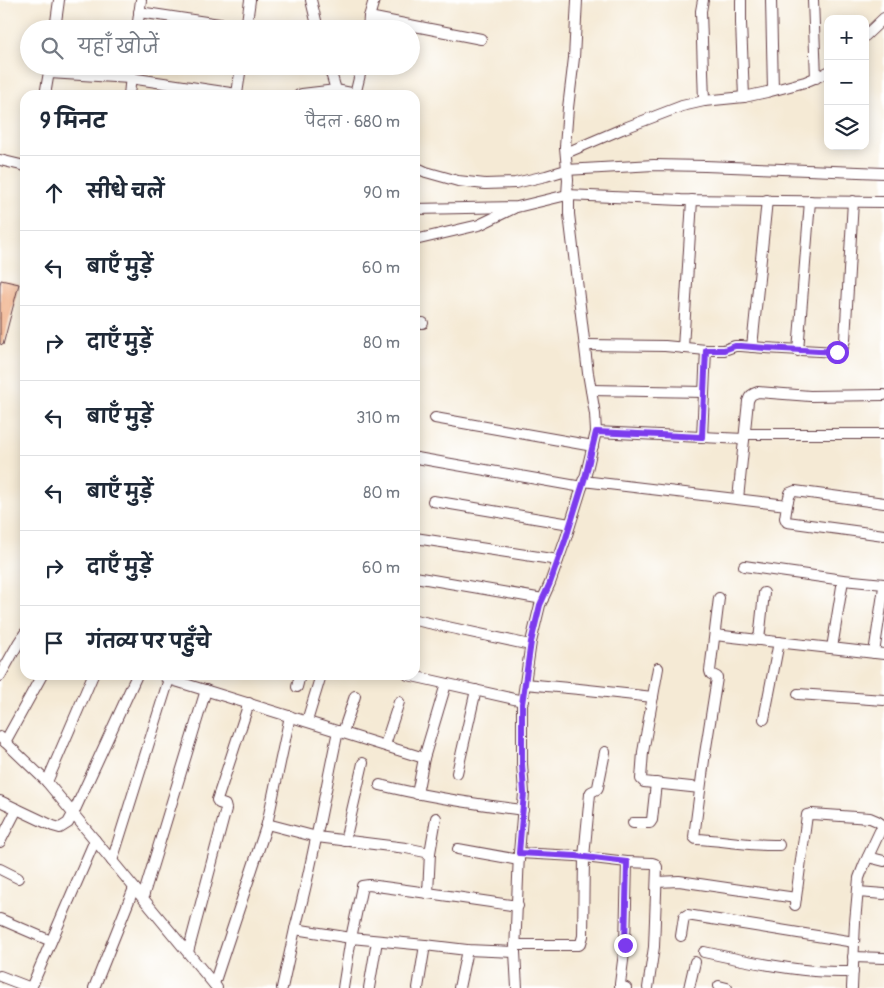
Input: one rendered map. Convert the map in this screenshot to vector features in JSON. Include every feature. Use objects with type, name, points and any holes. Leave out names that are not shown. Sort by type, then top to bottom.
[{"type":"street","points":[[56,20],[59,0]]},
{"type":"street","points":[[138,20],[140,0]]},
{"type":"street","points":[[247,20],[250,0]]},
{"type":"street","points":[[311,0],[316,20]]},
{"type":"street","points":[[369,20],[374,0]]},
{"type":"street","points":[[517,988],[515,949],[524,793],[522,701],[530,645],[543,599],[583,484],[596,432],[569,214],[566,170],[568,108],[574,58],[577,0]]},
{"type":"street","points":[[702,0],[704,101]]},
{"type":"street","points":[[741,0],[744,97]]},
{"type":"street","points":[[771,0],[774,90]]},
{"type":"street","points":[[813,0],[816,78]]},
{"type":"street","points":[[139,12],[192,20]]},
{"type":"street","points":[[369,17],[384,20]]},
{"type":"street","points":[[869,32],[884,18]]},
{"type":"street","points":[[420,27],[481,39]]},
{"type":"street","points":[[566,153],[682,106],[704,101],[744,97],[805,82],[824,74]]},
{"type":"street","points":[[46,90],[48,75]]},
{"type":"street","points":[[100,75],[210,90]]},
{"type":"street","points":[[129,90],[130,75]]},
{"type":"street","points":[[237,90],[239,75]]},
{"type":"street","points":[[332,75],[336,90]]},
{"type":"street","points":[[357,90],[360,75]]},
{"type":"street","points":[[0,160],[20,165]]},
{"type":"street","points":[[420,169],[458,181],[485,184],[516,183],[566,170],[654,165],[884,173]]},
{"type":"street","points":[[420,239],[479,225],[517,207],[568,195],[692,200],[884,202]]},
{"type":"street","points":[[683,348],[692,200]]},
{"type":"street","points":[[752,347],[766,200]]},
{"type":"street","points":[[798,350],[810,201]]},
{"type":"street","points":[[586,345],[665,346],[706,350],[724,350],[741,346],[840,351],[845,340],[853,201]]},
{"type":"street","points":[[420,209],[517,207]]},
{"type":"street","points":[[702,437],[706,350]]},
{"type":"street","points":[[592,390],[704,392]]},
{"type":"street","points":[[738,500],[749,396],[758,392],[810,396],[884,396]]},
{"type":"street","points":[[435,418],[593,446]]},
{"type":"street","points":[[596,432],[702,437],[884,434]]},
{"type":"street","points":[[420,458],[583,484],[787,505]]},
{"type":"street","points":[[884,503],[795,491],[790,493],[785,518],[787,522],[884,535]]},
{"type":"street","points":[[433,501],[570,524]]},
{"type":"street","points":[[420,539],[558,560]]},
{"type":"street","points":[[715,635],[879,654],[884,586],[744,566]]},
{"type":"street","points":[[420,579],[543,599]]},
{"type":"street","points":[[832,648],[843,580]]},
{"type":"street","points":[[759,640],[764,593]]},
{"type":"street","points":[[719,598],[710,671],[717,678],[694,838],[759,845],[779,845]]},
{"type":"street","points":[[420,621],[530,645]]},
{"type":"street","points":[[764,719],[779,642]]},
{"type":"street","points":[[0,676],[20,646]]},
{"type":"street","points":[[658,668],[643,752],[641,779],[644,782],[700,788]]},
{"type":"street","points":[[420,678],[522,701]]},
{"type":"street","points":[[39,680],[3,740],[47,782],[216,986]]},
{"type":"street","points":[[47,782],[91,680]]},
{"type":"street","points":[[0,801],[53,826],[60,828],[68,822],[135,680]]},
{"type":"street","points":[[112,861],[166,680]]},
{"type":"street","points":[[176,680],[424,758]]},
{"type":"street","points":[[296,687],[298,680]]},
{"type":"street","points":[[307,721],[319,680]]},
{"type":"street","points":[[417,794],[424,758],[446,684]]},
{"type":"street","points":[[525,684],[653,697]]},
{"type":"street","points":[[142,898],[206,690]]},
{"type":"street","points":[[457,773],[476,690]]},
{"type":"street","points":[[798,694],[884,700]]},
{"type":"street","points":[[282,988],[317,837],[328,774],[341,731],[355,696]]},
{"type":"street","points":[[385,745],[399,702]]},
{"type":"street","points":[[188,952],[226,809],[225,805],[217,800],[249,703]]},
{"type":"street","points":[[216,986],[267,824],[290,716]]},
{"type":"street","points":[[295,929],[351,938],[467,950],[579,945],[583,936],[584,857],[590,794],[598,787],[606,752]]},
{"type":"street","points":[[344,840],[364,763]]},
{"type":"street","points":[[632,823],[647,824],[652,820],[656,783]]},
{"type":"street","points":[[380,785],[454,801],[523,810]]},
{"type":"street","points":[[0,842],[17,809]]},
{"type":"street","points":[[657,882],[679,882],[795,901],[807,815],[870,818],[877,821],[884,826],[859,878],[854,922],[852,988]]},
{"type":"street","points":[[428,893],[430,853],[436,818]]},
{"type":"street","points":[[267,824],[317,837],[406,848],[430,853]]},
{"type":"street","points":[[0,976],[31,988],[95,840]]},
{"type":"street","points":[[458,850],[519,856],[584,857],[655,864],[657,867],[657,882],[654,947],[648,988]]},
{"type":"street","points":[[868,857],[884,861]]},
{"type":"street","points":[[626,988],[620,986],[620,984],[625,945],[627,862]]},
{"type":"street","points":[[0,869],[18,878]]},
{"type":"street","points":[[343,988],[362,886],[369,885],[518,906]]},
{"type":"street","points":[[94,988],[134,888]]},
{"type":"street","points":[[858,892],[884,894]]},
{"type":"street","points":[[682,936],[684,917],[687,915],[854,942]]},
{"type":"street","points":[[0,919],[51,941]]},
{"type":"street","points":[[369,988],[377,940]]},
{"type":"street","points":[[418,988],[425,945]]},
{"type":"street","points":[[459,988],[467,950]]},
{"type":"street","points":[[704,952],[746,961],[813,971],[853,972]]},
{"type":"street","points":[[853,957],[884,958]]},
{"type":"street","points":[[689,988],[695,962]]},
{"type":"building","points":[[1,280],[19,284],[3,345],[0,344]]},
{"type":"route","points":[[625,945],[627,862],[576,856],[519,853],[524,793],[522,704],[531,642],[540,605],[566,538],[586,474],[596,432],[702,437],[706,350],[724,350],[741,346],[837,352]]}]
